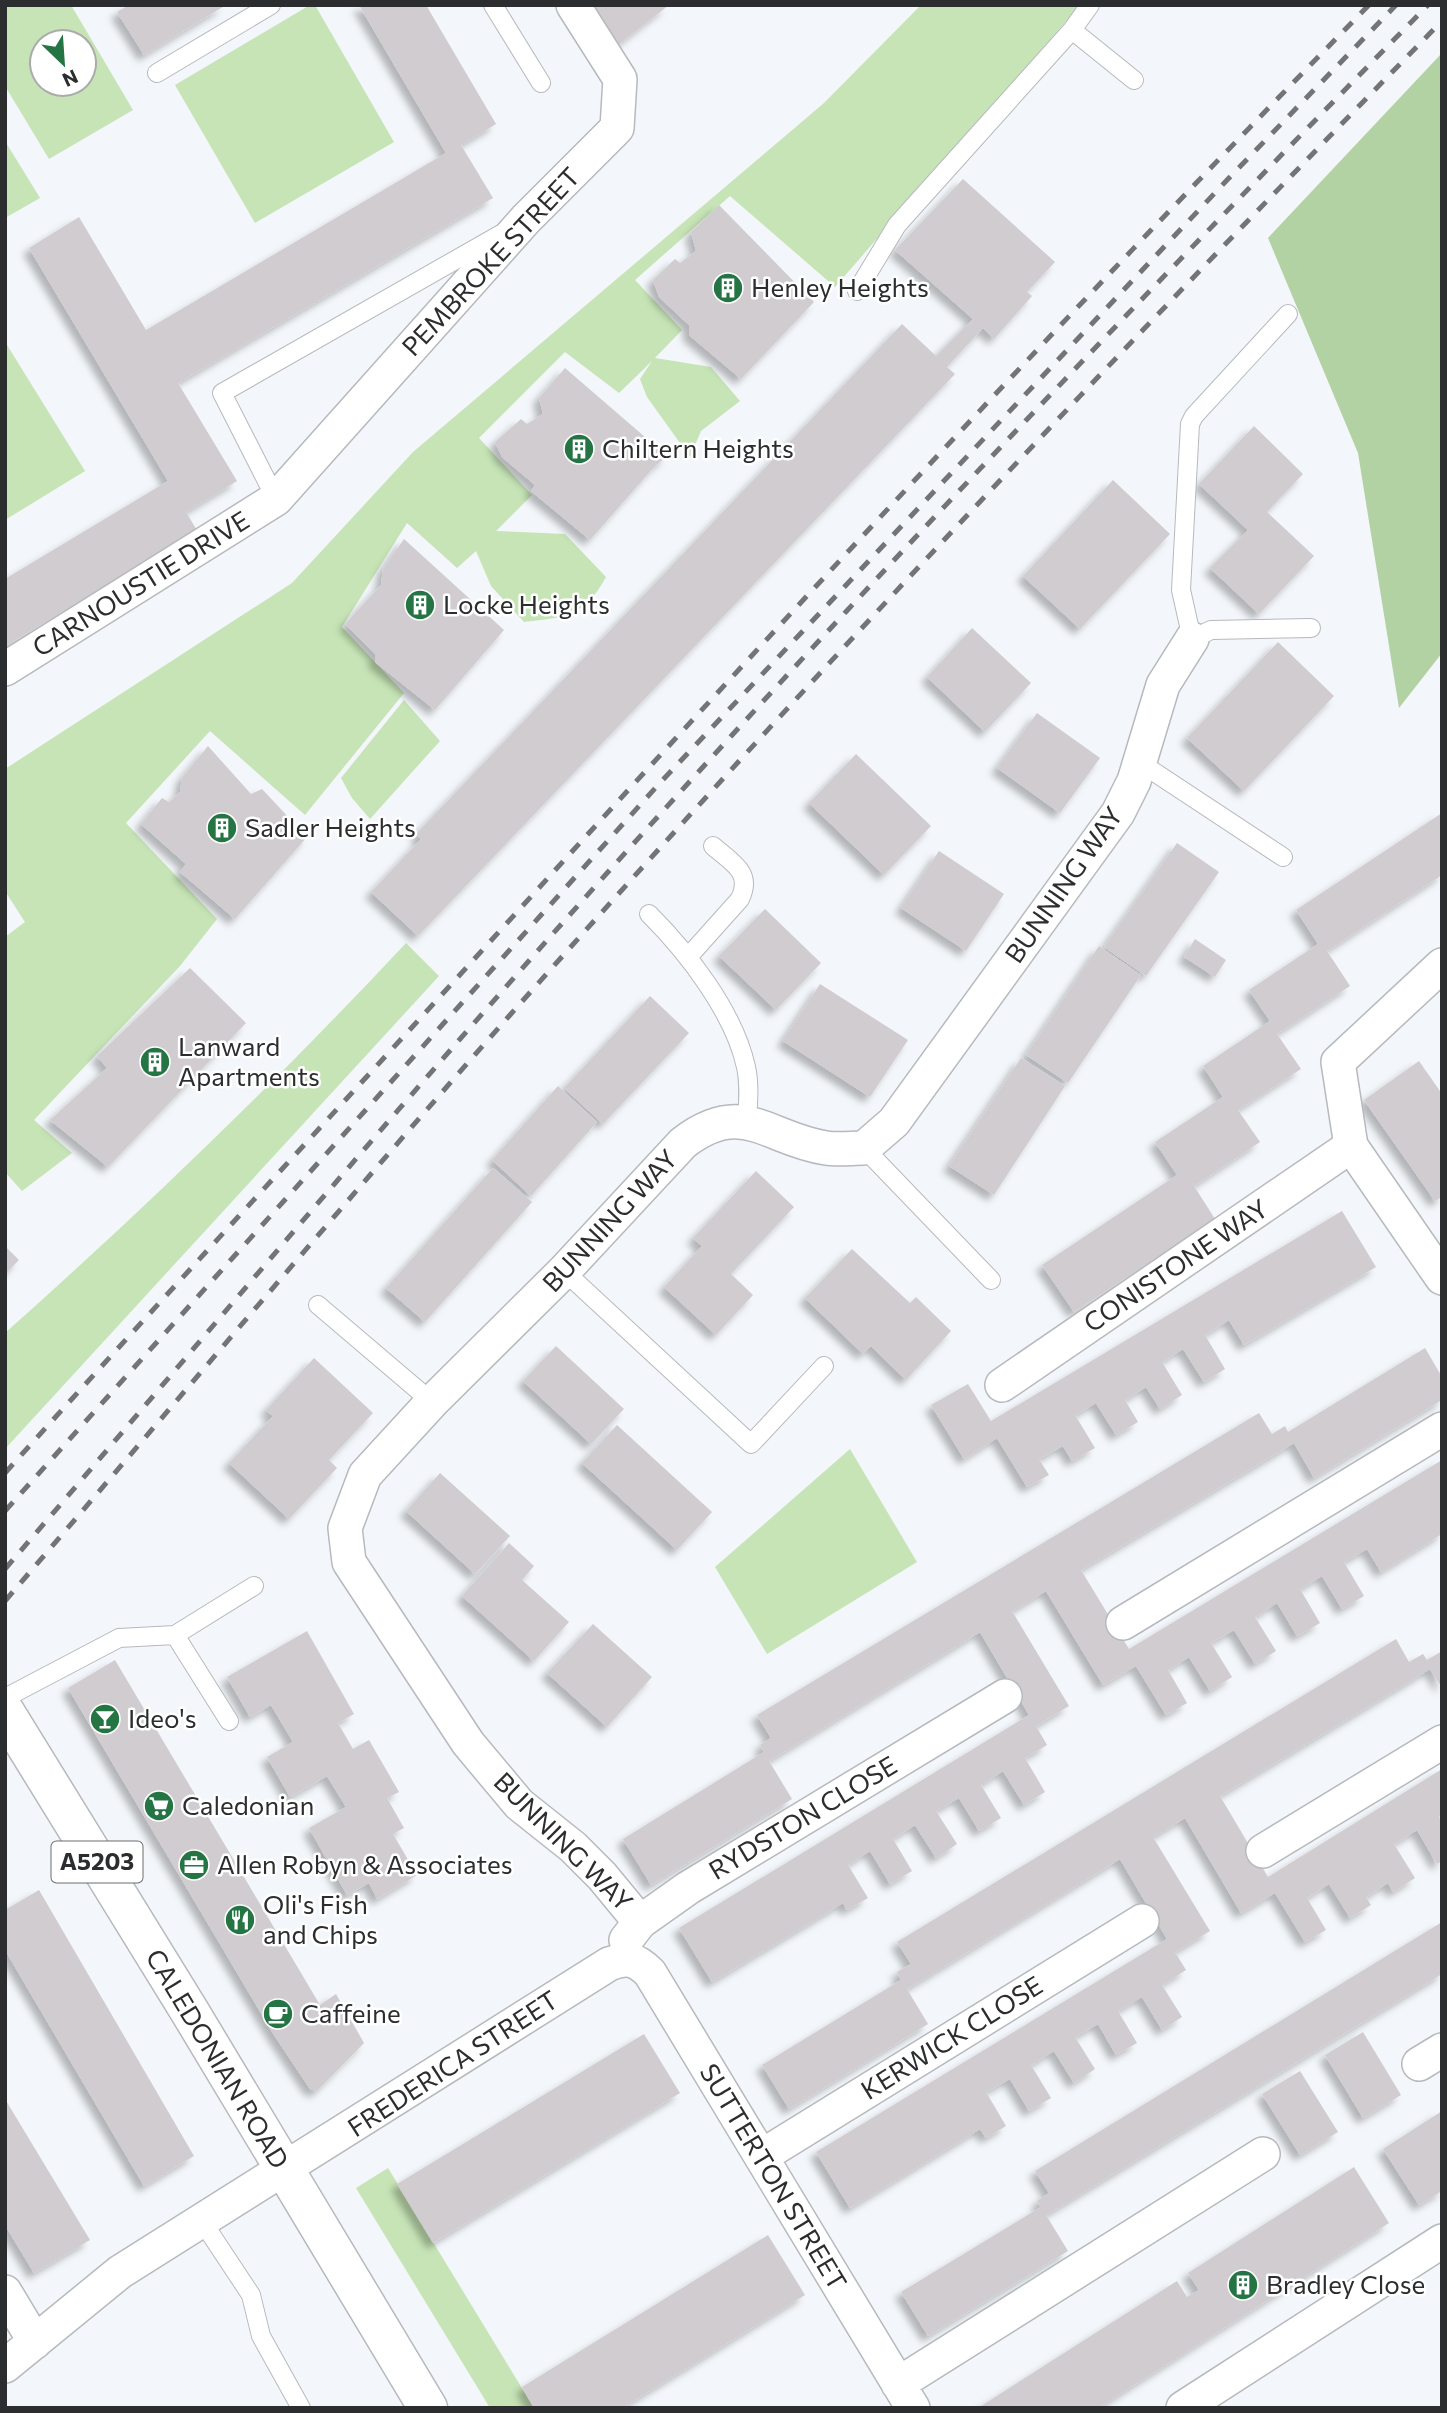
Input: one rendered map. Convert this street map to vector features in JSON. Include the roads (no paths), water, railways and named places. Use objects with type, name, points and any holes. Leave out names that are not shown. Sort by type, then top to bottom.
[{"type":"main road","name":"CALEDONIAN ROAD","points":[[5,1712],[428,2408]]},
{"type":"street","name":"PEMBROKE STREET","points":[[276,499],[526,219],[617,128],[620,79],[573,5]]},
{"type":"street","name":"CARNOUSTIE DRIVE","points":[[5,668],[276,499]]},
{"type":"street","name":"BUNNING WAY","points":[[640,1922],[602,1876],[573,1847],[519,1804],[468,1742],[349,1562],[345,1528],[365,1475],[432,1402],[564,1271],[683,1143],[702,1128],[747,1121],[825,1148],[864,1148],[894,1122],[1118,813],[1139,762],[1163,685],[1192,639]]},
{"type":"street","points":[[1442,965],[1338,1062],[1350,1146],[1442,1278]]},
{"type":"street","name":"CONISTONE WAY","points":[[1002,1385],[1350,1146]]},
{"type":"street","points":[[1123,1623],[1442,1429]]},
{"type":"street","name":"RYDSTON CLOSE","points":[[623,1959],[626,1939],[640,1922],[688,1888],[1005,1696]]},
{"type":"street","points":[[1263,1851],[1442,1742]]},
{"type":"street","name":"KERWICK CLOSE","points":[[762,2156],[1142,1921]]},
{"type":"street","name":"FREDERICA STREET","points":[[5,2367],[120,2273],[609,1964],[623,1959]]},
{"type":"street","name":"SUTTERTON STREET","points":[[623,1959],[637,1961],[650,1973],[906,2396]]},
{"type":"street","points":[[906,2396],[1263,2154]]},
{"type":"street","points":[[1183,2408],[1442,2241]]},
{"type":"street","points":[[5,2292],[35,2342]]},
{"type":"lane","points":[[157,74],[271,5]]},
{"type":"lane","points":[[493,5],[541,83]]},
{"type":"lane","points":[[858,291],[897,225],[1072,30],[1090,5]]},
{"type":"lane","points":[[1072,30],[1134,80]]},
{"type":"lane","points":[[276,499],[222,393],[526,219]]},
{"type":"lane","points":[[1288,313],[1194,415],[1190,424],[1181,590],[1192,639],[1211,629],[1311,628]]},
{"type":"lane","points":[[1139,762],[1283,857]]},
{"type":"lane","points":[[689,956],[740,899],[745,888],[746,880],[741,871],[713,846]]},
{"type":"lane","points":[[649,914],[689,956],[733,1031],[746,1066],[747,1121]]},
{"type":"lane","points":[[864,1148],[991,1280]]},
{"type":"lane","points":[[564,1271],[751,1444],[824,1366]]},
{"type":"lane","points":[[318,1305],[432,1402]]},
{"type":"lane","points":[[5,1698],[119,1638],[175,1634],[254,1586]]},
{"type":"lane","points":[[175,1634],[229,1721]]},
{"type":"lane","points":[[202,2221],[251,2295],[261,2336],[301,2408]]},
{"type":"railway","points":[[5,1473],[801,603],[1026,362],[1369,5]]},
{"type":"railway","points":[[5,1511],[658,785],[1228,179],[1396,5]]},
{"type":"railway","points":[[5,1569],[429,1075],[719,750],[1070,374],[1428,5]]},
{"type":"railway","points":[[5,1601],[319,1234],[623,888],[853,637],[1087,389],[1442,21]]},
{"type":"place","name":"Henley Heights","points":[[728,288]]},
{"type":"place","name":"Chiltern Heights","points":[[579,449]]},
{"type":"place","name":"Locke Heights","points":[[420,605]]},
{"type":"place","name":"Sadler Heights","points":[[222,828]]},
{"type":"place","name":"Lanward Apartments","points":[[155,1062]]},
{"type":"place","name":"Ideo's","points":[[105,1719]]},
{"type":"place","name":"Caledonian","points":[[159,1806]]},
{"type":"place","name":"Allen Robyn & Associates","points":[[194,1865]]},
{"type":"place","name":"Oli's Fish and Chips","points":[[240,1920]]},
{"type":"place","name":"Caffeine","points":[[278,2014]]},
{"type":"place","name":"Bradley Close","points":[[1243,2285]]}]
